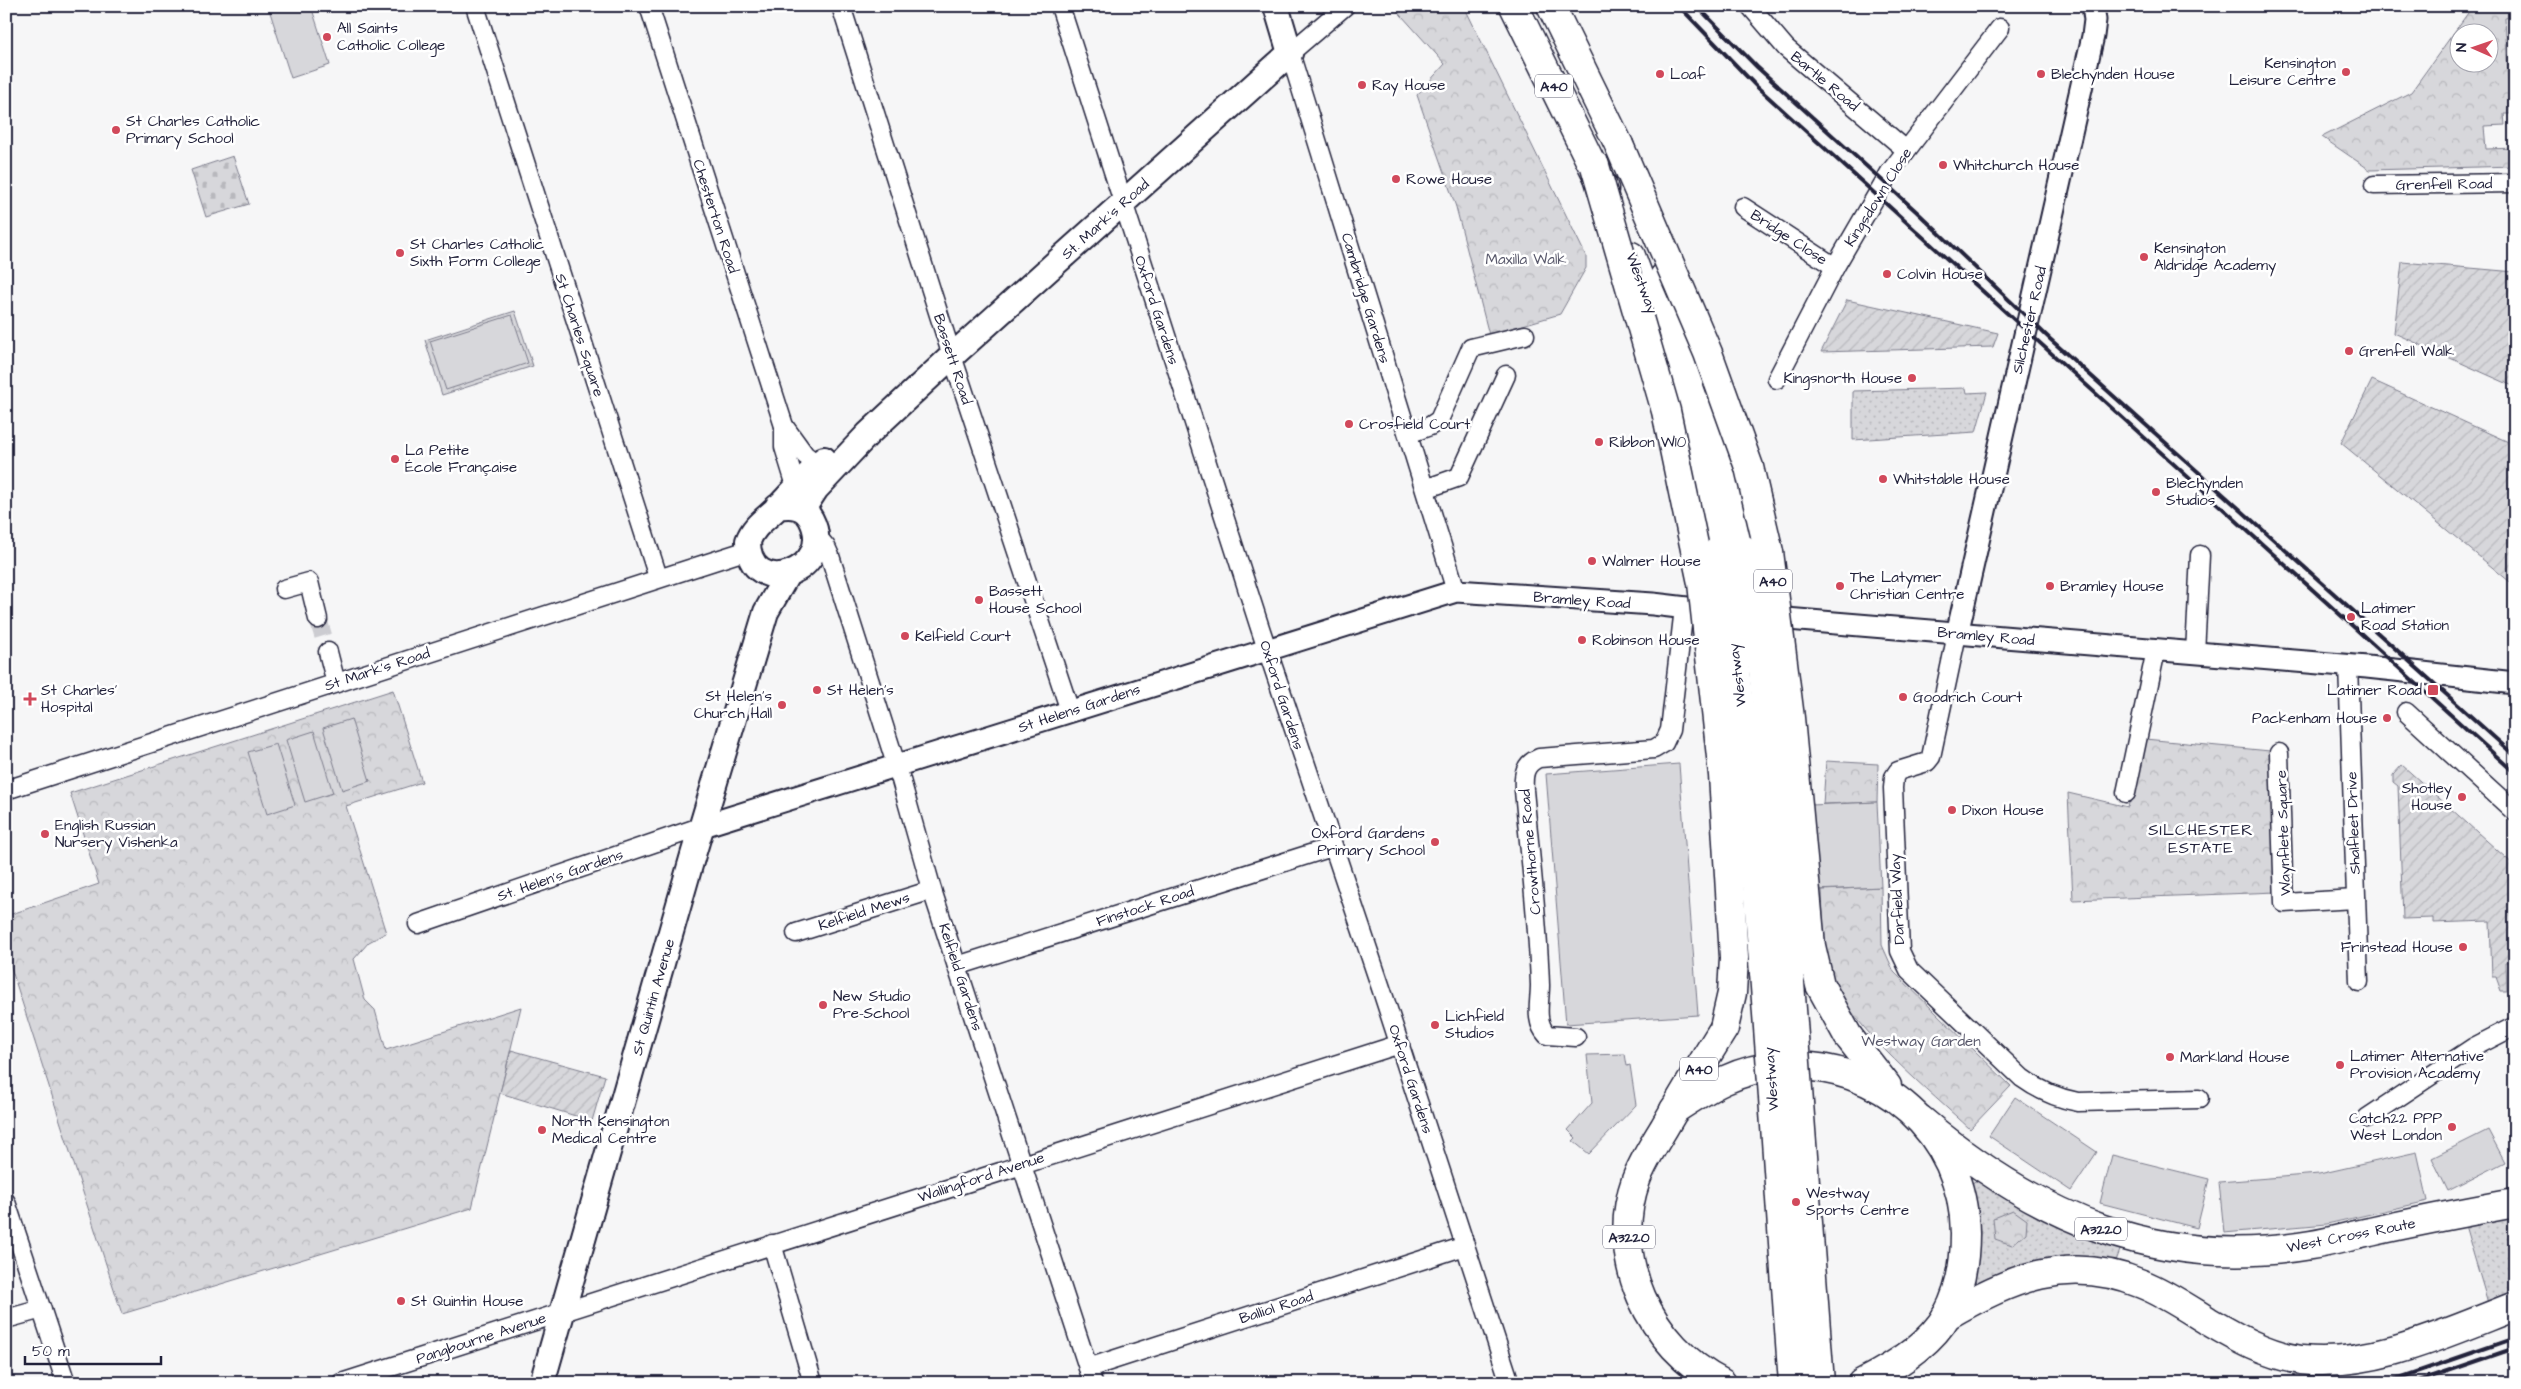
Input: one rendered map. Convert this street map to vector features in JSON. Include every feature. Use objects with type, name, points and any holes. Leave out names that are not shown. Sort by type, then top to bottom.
[{"type":"highway","name":"Westway","points":[[1514,6],[1595,166],[1649,300],[1684,400],[1719,550],[1737,669],[1750,799],[1793,1383]]},
{"type":"highway","name":"Westway","points":[[1551,6],[1619,144],[1706,401],[1743,548],[1763,671],[1776,796],[1820,1383]]},
{"type":"highway","name":"A40","points":[[1619,144],[1708,353],[1749,467],[1769,552],[1790,718],[1811,946],[1820,985],[1862,1058],[1901,1102]]},
{"type":"highway","name":"A40","points":[[1595,166],[1666,411],[1702,582],[1723,775],[1734,958],[1732,993],[1724,1028],[1674,1110]]},
{"type":"highway","name":"A3220","points":[[1722,1383],[1707,1375],[1683,1357],[1662,1335],[1646,1308],[1635,1282],[1629,1246],[1629,1214],[1636,1180],[1674,1110],[1707,1088],[1732,1076],[1781,1066],[1807,1067],[1856,1076],[1901,1102],[1921,1120],[1939,1143],[1952,1165],[1960,1190],[1964,1220],[1965,1252],[1958,1286],[1946,1316],[1918,1349],[1884,1372],[1862,1383]]},
{"type":"highway","name":"West Cross Route","points":[[1921,1120],[1955,1148],[2032,1199],[2075,1220],[2122,1236],[2173,1248],[2220,1252],[2261,1251],[2311,1245],[2515,1203]]},
{"type":"highway","name":"A3220","points":[[1946,1316],[1986,1292],[2030,1276],[2060,1271],[2098,1271],[2144,1284],[2238,1338],[2278,1354],[2323,1362],[2372,1357],[2515,1306]]},
{"type":"highway","points":[[1898,1383],[1918,1349]]},
{"type":"highway","points":[[1683,1357],[1706,1383]]},
{"type":"main road","name":"Cambridge Gardens","points":[[1276,6],[1290,53]]},
{"type":"main road","name":"St. Mark's Road","points":[[803,509],[816,489],[868,434],[952,356],[1290,53]]},
{"type":"main road","name":"St. Mark's Road","points":[[777,508],[796,486],[827,457],[868,434]]},
{"type":"main road","points":[[748,550],[751,532],[777,508],[788,506],[803,509],[812,521],[816,535]]},
{"type":"main road","name":"St Quintin Avenue","points":[[542,1383],[766,612],[815,545],[816,535]]},
{"type":"main road","name":"St Quintin Avenue","points":[[748,550],[751,559],[762,572],[766,612]]},
{"type":"main road","points":[[762,572],[772,575],[797,569]]},
{"type":"street","name":"St Charles Square","points":[[475,6],[658,577]]},
{"type":"street","name":"Chesterton Road","points":[[649,6],[784,426],[784,447],[796,486]]},
{"type":"street","name":"Bassett Road","points":[[841,6],[952,356],[1070,711]]},
{"type":"street","name":"Oxford Gardens","points":[[1060,6],[1332,847],[1400,1044],[1510,1383]]},
{"type":"street","name":"St. Mark's Road","points":[[1290,53],[1345,6]]},
{"type":"street","name":"Bartle Road","points":[[1750,6],[1786,48],[1906,150]]},
{"type":"street","name":"Silchester Road","points":[[1957,634],[2093,36],[2095,20],[2093,6]]},
{"type":"street","name":"Kingsdown Close","points":[[1777,379],[1835,267],[1890,172],[2000,28]]},
{"type":"street","name":"Cambridge Gardens","points":[[1290,53],[1456,591]]},
{"type":"street","name":"Grenfell Road","points":[[2374,185],[2515,183]]},
{"type":"street","name":"Bridge Close","points":[[1743,207],[1835,267]]},
{"type":"street","points":[[1408,434],[1430,426],[1439,420],[1471,348],[1526,335]]},
{"type":"street","points":[[1425,489],[1459,477],[1506,375]]},
{"type":"street","name":"Chesterton Road","points":[[784,426],[805,455],[818,465]]},
{"type":"street","name":"Kelfield Gardens","points":[[816,535],[826,547],[896,765],[932,890],[1090,1375]]},
{"type":"street","name":"St Mark's Road","points":[[6,790],[658,577],[748,550]]},
{"type":"street","points":[[2195,653],[2200,555]]},
{"type":"street","points":[[797,569],[833,571]]},
{"type":"street","points":[[284,589],[309,582],[318,619]]},
{"type":"street","name":"Bramley Road","points":[[1456,591],[1684,608],[1957,634],[2348,665],[2515,683]]},
{"type":"street","name":"St Helens Gardens","points":[[703,826],[1267,648],[1456,591]]},
{"type":"street","name":"Crowthorne Road","points":[[1576,1036],[1547,1035],[1540,1028],[1538,1020],[1540,1002],[1539,960],[1524,784],[1525,768],[1531,761],[1539,758],[1654,748],[1664,743],[1670,730],[1684,608]]},
{"type":"street","name":"Darfield Way","points":[[1957,634],[1931,757],[1927,762],[1898,771],[1894,777],[1895,865],[1900,951],[1910,970],[2022,1078],[2039,1090],[2058,1098],[2078,1102],[2199,1099]]},
{"type":"street","points":[[2126,794],[2156,650]]},
{"type":"street","points":[[328,652],[336,683]]},
{"type":"street","name":"Shalfleet Drive","points":[[2348,665],[2359,982]]},
{"type":"street","points":[[2406,712],[2515,812]]},
{"type":"street","name":"Waynflete Square","points":[[2279,753],[2284,903],[2356,899]]},
{"type":"street","name":"St. Helen's Gardens","points":[[418,924],[703,826]]},
{"type":"street","name":"Finstock Road","points":[[957,966],[1332,847]]},
{"type":"street","name":"Kelfield Mews","points":[[796,933],[932,890]]},
{"type":"street","points":[[2367,1118],[2474,1047],[2515,1026]]},
{"type":"street","name":"Wallingford Avenue","points":[[563,1311],[1400,1044]]},
{"type":"street","points":[[6,1202],[66,1383]]},
{"type":"street","points":[[772,1244],[813,1383]]},
{"type":"street","name":"Balliol Road","points":[[1090,1375],[1465,1246]]},
{"type":"street","points":[[6,1319],[42,1309]]},
{"type":"street","name":"Pangbourne Avenue","points":[[341,1383],[563,1311]]},
{"type":"green space","points":[[268,6],[311,6],[330,65],[291,78]]},
{"type":"green space","name":"Maxilla Walk","points":[[1393,6],[1464,6],[1586,256],[1586,268],[1560,314],[1489,335],[1456,207],[1417,95],[1445,64]]},
{"type":"green space","points":[[2473,6],[2512,6],[2513,17],[2505,18],[2510,114],[2504,114],[2505,125],[2484,126],[2486,149],[2515,148],[2515,166],[2370,170],[2322,137],[2411,92],[2448,41],[2448,72],[2498,72],[2498,22],[2461,22]]},
{"type":"green space","points":[[233,156],[249,204],[206,217],[191,170]]},
{"type":"green space","points":[[2402,262],[2515,272],[2515,387],[2394,333]]},
{"type":"green space","points":[[1847,300],[1998,333],[1993,347],[1821,352]]},
{"type":"green space","points":[[515,311],[533,366],[442,395],[425,340]]},
{"type":"green space","points":[[512,315],[528,363],[446,390],[430,341]]},
{"type":"green space","points":[[2372,380],[2515,445],[2515,586],[2341,443]]},
{"type":"green space","points":[[1966,388],[1967,393],[1987,392],[1976,432],[1853,440],[1853,391]]},
{"type":"green space","points":[[393,690],[422,782],[346,806],[386,933],[369,942],[354,959],[365,1000],[375,1010],[386,1050],[521,1007],[472,1208],[122,1314],[6,952],[6,916],[99,884],[70,793]]},
{"type":"green space","points":[[351,719],[370,781],[342,790],[323,728]]},
{"type":"green space","points":[[314,731],[333,793],[305,802],[286,740]]},
{"type":"green space","points":[[2145,739],[2270,751],[2277,892],[2073,900],[2068,793],[2128,807]]},
{"type":"green space","points":[[276,744],[295,805],[267,814],[248,752]]},
{"type":"green space","points":[[1826,761],[1878,764],[1877,802],[1823,804]]},
{"type":"green space","points":[[1679,764],[1698,1015],[1566,1024],[1546,774]]},
{"type":"green space","points":[[2402,765],[2515,866],[2515,962],[2506,962],[2507,991],[2501,991],[2496,977],[2492,977],[2490,921],[2433,923],[2433,918],[2403,919],[2398,786],[2393,782],[2393,775]]},
{"type":"green space","points":[[1877,802],[1881,887],[1773,892],[1768,807]]},
{"type":"green space","name":"Westway Garden","points":[[1881,887],[1882,945],[1894,972],[2011,1086],[1970,1129],[1915,1079],[1875,1039],[1857,1019],[1843,999],[1834,981],[1826,947],[1822,890]]},
{"type":"green space","points":[[511,1050],[605,1076],[592,1121],[500,1093]]},
{"type":"green space","points":[[1625,1054],[1627,1066],[1630,1065],[1636,1105],[1589,1154],[1573,1141],[1576,1138],[1568,1130],[1592,1103],[1587,1055]]},
{"type":"green space","points":[[2015,1097],[2097,1152],[2071,1191],[1989,1136]]},
{"type":"green space","points":[[2488,1130],[2505,1162],[2448,1191],[2432,1158]]},
{"type":"green space","points":[[2417,1152],[2428,1201],[2327,1224],[2224,1233],[2219,1182],[2319,1174]]},
{"type":"green space","points":[[2112,1155],[2209,1179],[2197,1228],[2100,1203]]},
{"type":"green space","points":[[1981,1178],[2122,1245],[2116,1261],[2079,1257],[2046,1260],[2013,1269],[1979,1284],[1975,1282],[1980,1232],[1977,1205],[1970,1184]]},
{"type":"green space","points":[[2013,1210],[2027,1220],[2026,1233],[2012,1245],[1995,1239],[1993,1218]]},
{"type":"green space","points":[[2515,1213],[2515,1293],[2488,1303],[2464,1222]]},
{"type":"tunnel","points":[[318,619],[328,652]]},
{"type":"railway","points":[[1679,6],[1756,86],[2515,773]]},
{"type":"railway","points":[[1697,6],[1757,67],[1917,212],[2050,339],[2515,756]]},
{"type":"railway","points":[[2385,1383],[2515,1338]]},
{"type":"railway","points":[[2413,1383],[2515,1348]]},
{"type":"place","name":"All Saints Catholic College","points":[[327,37]]},
{"type":"place","name":"Kensington Leisure Centre","points":[[2346,72]]},
{"type":"place","name":"Loaf","points":[[1660,74]]},
{"type":"place","name":"Blechynden House","points":[[2041,74]]},
{"type":"place","name":"Ray House","points":[[1362,85]]},
{"type":"place","name":"St Charles Catholic Primary School","points":[[116,130]]},
{"type":"place","name":"Whitchurch House","points":[[1943,165]]},
{"type":"place","name":"Rowe House","points":[[1396,179]]},
{"type":"place","name":"St Charles Catholic Sixth Form College","points":[[400,253]]},
{"type":"place","name":"Kensington Aldridge Academy","points":[[2144,257]]},
{"type":"place","name":"Colvin House","points":[[1887,274]]},
{"type":"place","name":"Grenfell Walk","points":[[2349,351]]},
{"type":"place","name":"Kingsnorth House","points":[[1912,378]]},
{"type":"place","name":"Crosfield Court","points":[[1349,424]]},
{"type":"place","name":"Ribbon W10","points":[[1599,442]]},
{"type":"place","name":"La Petite École Française","points":[[395,459]]},
{"type":"place","name":"Whitstable House","points":[[1883,479]]},
{"type":"place","name":"Blechynden Studios","points":[[2156,492]]},
{"type":"place","name":"Walmer House","points":[[1592,561]]},
{"type":"place","name":"The Latymer Christian Centre","points":[[1840,586]]},
{"type":"place","name":"Bramley House","points":[[2050,586]]},
{"type":"place","name":"Bassett House School","points":[[979,600]]},
{"type":"place","name":"Latimer Road Station","points":[[2351,617]]},
{"type":"place","name":"Kelfield Court","points":[[905,636]]},
{"type":"place","name":"Robinson House","points":[[1582,640]]},
{"type":"place","name":"St Helen's","points":[[817,690]]},
{"type":"place","name":"Latimer Road","points":[[2433,690]]},
{"type":"place","name":"Goodrich Court","points":[[1903,697]]},
{"type":"place","name":"St Charles' Hospital","points":[[30,699]]},
{"type":"place","name":"St Helen's Church Hall","points":[[782,705]]},
{"type":"place","name":"Packenham House","points":[[2387,718]]},
{"type":"place","name":"Shotley House","points":[[2462,797]]},
{"type":"place","name":"Dixon House","points":[[1952,810]]},
{"type":"place","name":"English Russian Nursery Vishenka","points":[[45,834]]},
{"type":"place","name":"Oxford Gardens Primary School","points":[[1435,842]]},
{"type":"place","name":"Frinstead House","points":[[2463,947]]},
{"type":"place","name":"New Studio Pre-School","points":[[823,1005]]},
{"type":"place","name":"Lichfield Studios","points":[[1435,1025]]},
{"type":"place","name":"Markland House","points":[[2170,1057]]},
{"type":"place","name":"Latimer Alternative Provision Academy","points":[[2340,1065]]},
{"type":"place","name":"Catch22 PPP West London","points":[[2452,1127]]},
{"type":"place","name":"North Kensington Medical Centre","points":[[542,1130]]},
{"type":"place","name":"Westway Sports Centre","points":[[1796,1202]]},
{"type":"place","name":"St Quintin House","points":[[401,1301]]},
{"type":"district","name":"SILCHESTER ESTATE","points":[[2201,838]]}]
